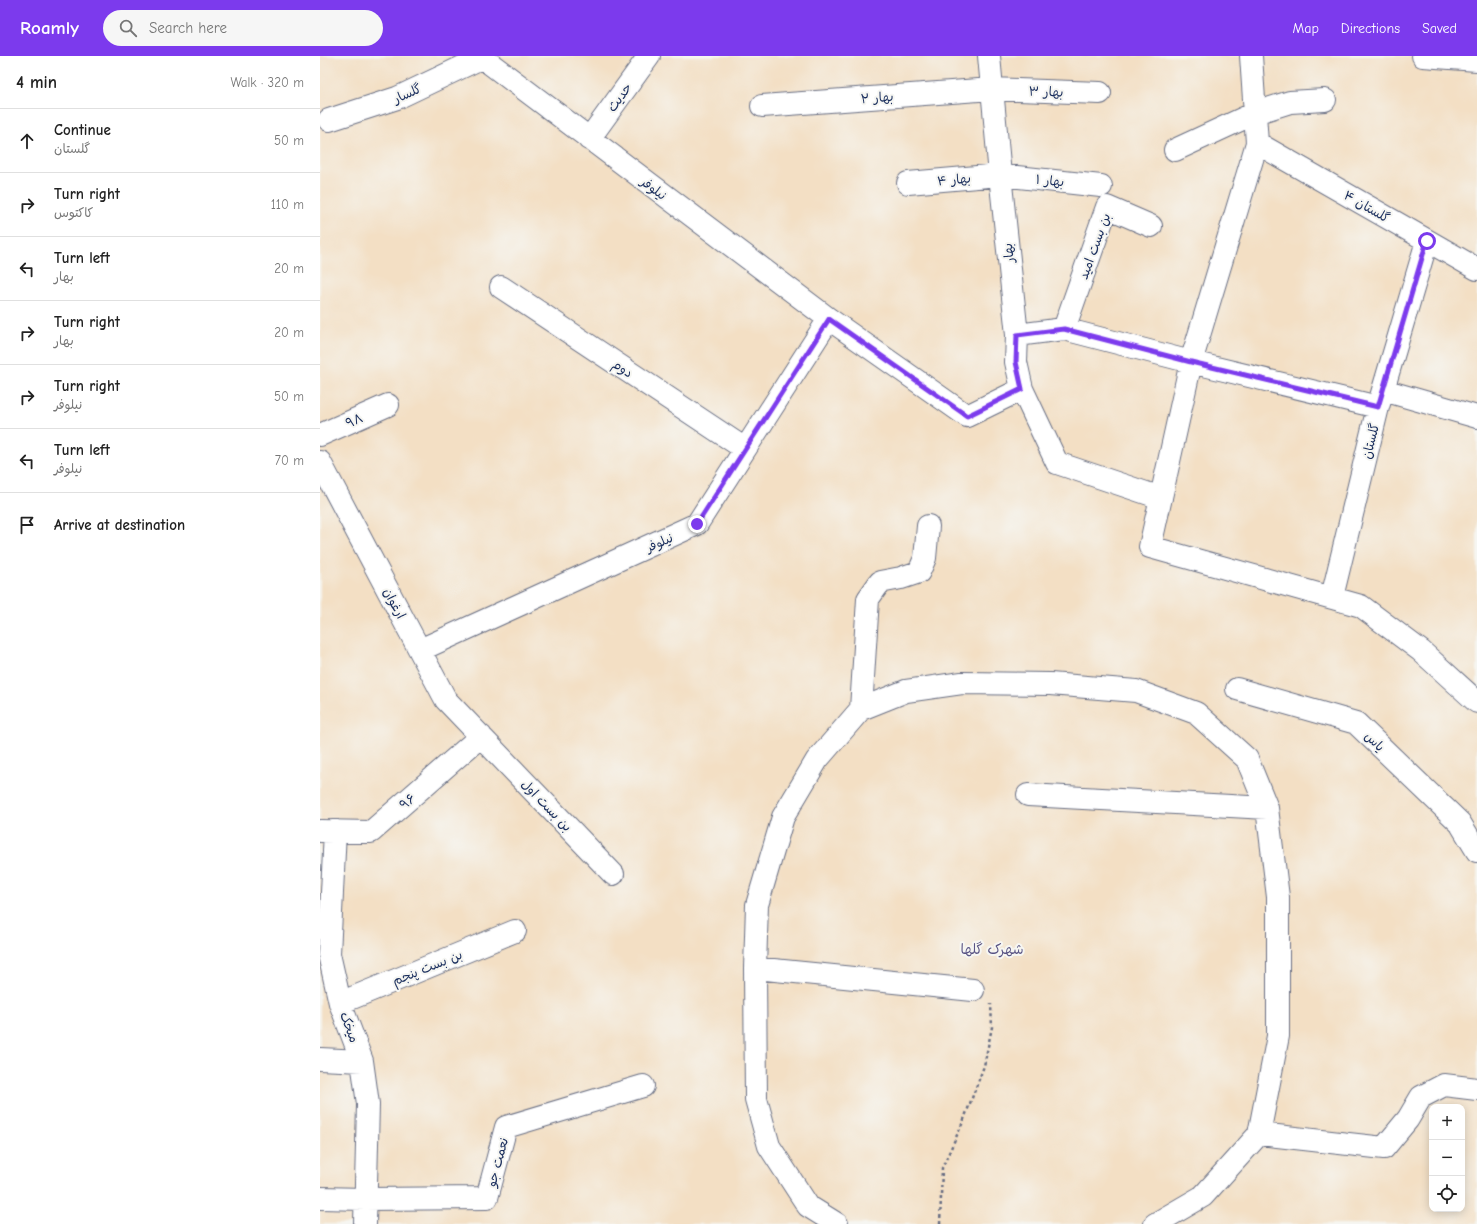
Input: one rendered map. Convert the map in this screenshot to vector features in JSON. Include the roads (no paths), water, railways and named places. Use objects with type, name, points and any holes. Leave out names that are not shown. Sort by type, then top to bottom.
[{"type":"street","name":"حدیث","points":[[589,139],[649,56]]},
{"type":"street","name":"بهار","points":[[989,56],[1017,335],[1016,362],[1022,389],[1057,463],[1161,498]]},
{"type":"street","points":[[1251,56],[1257,143],[1191,362],[1150,547],[1361,606],[1421,651],[1477,702]]},
{"type":"street","points":[[1423,56],[1477,60]]},
{"type":"street","name":"نیلوفر","points":[[481,57],[829,319],[967,416],[1022,389]]},
{"type":"street","name":"گلسار","points":[[329,120],[397,98],[481,57]]},
{"type":"street","name":"بهار ۳","points":[[992,89],[1100,93]]},
{"type":"street","name":"بهار ۲","points":[[762,106],[992,89]]},
{"type":"street","points":[[1175,150],[1255,113],[1290,102],[1324,100]]},
{"type":"street","name":"گلستان ۴","points":[[1257,143],[1477,269]]},
{"type":"street","name":"بهار ۴","points":[[908,183],[1000,175]]},
{"type":"street","name":"بهار ۱","points":[[1000,175],[1101,186]]},
{"type":"street","name":"بن بست امید","points":[[1064,329],[1107,207],[1151,226]]},
{"type":"street","name":"گلستان","points":[[1332,597],[1380,398],[1427,241]]},
{"type":"street","name":"دوم","points":[[501,287],[745,449]]},
{"type":"street","name":"نیلوفر","points":[[420,650],[697,524],[829,319]]},
{"type":"street","points":[[1017,335],[1064,329],[1191,362],[1477,417]]},
{"type":"street","name":"۹۸","points":[[320,434],[388,405]]},
{"type":"street","name":"ارغوان","points":[[320,462],[446,700],[481,736]]},
{"type":"street","points":[[861,709],[868,599],[880,582],[901,578],[919,572],[925,558],[928,526]]},
{"type":"street","points":[[837,1224],[806,1215],[769,1146],[756,1099],[755,968],[757,905],[783,817],[817,760],[861,709],[906,691],[962,683],[1050,684],[1136,691],[1196,712],[1247,759],[1267,808],[1278,897],[1278,1036],[1259,1134],[1203,1196],[1156,1224]]},
{"type":"street","name":"یاس","points":[[1237,689],[1356,723],[1460,823],[1477,851]]},
{"type":"street","name":"۹۶","points":[[327,831],[371,832],[481,736]]},
{"type":"street","name":"بن بست اول","points":[[481,736],[613,874]]},
{"type":"street","points":[[1028,795],[1267,808]]},
{"type":"street","name":"میخک","points":[[327,831],[330,954],[340,1003],[362,1061],[368,1104],[365,1224]]},
{"type":"street","name":"بن بست پنجم","points":[[340,1003],[515,932]]},
{"type":"street","points":[[755,968],[973,990]]},
{"type":"street","points":[[320,1059],[362,1061]]},
{"type":"street","points":[[1259,1134],[1384,1148],[1408,1119],[1421,1097],[1444,1085],[1477,1089]]},
{"type":"street","name":"نعمت جو","points":[[320,1198],[487,1198],[506,1127],[643,1086]]},
{"type":"district","name":"شهرک گلها","points":[[992,949]]}]
